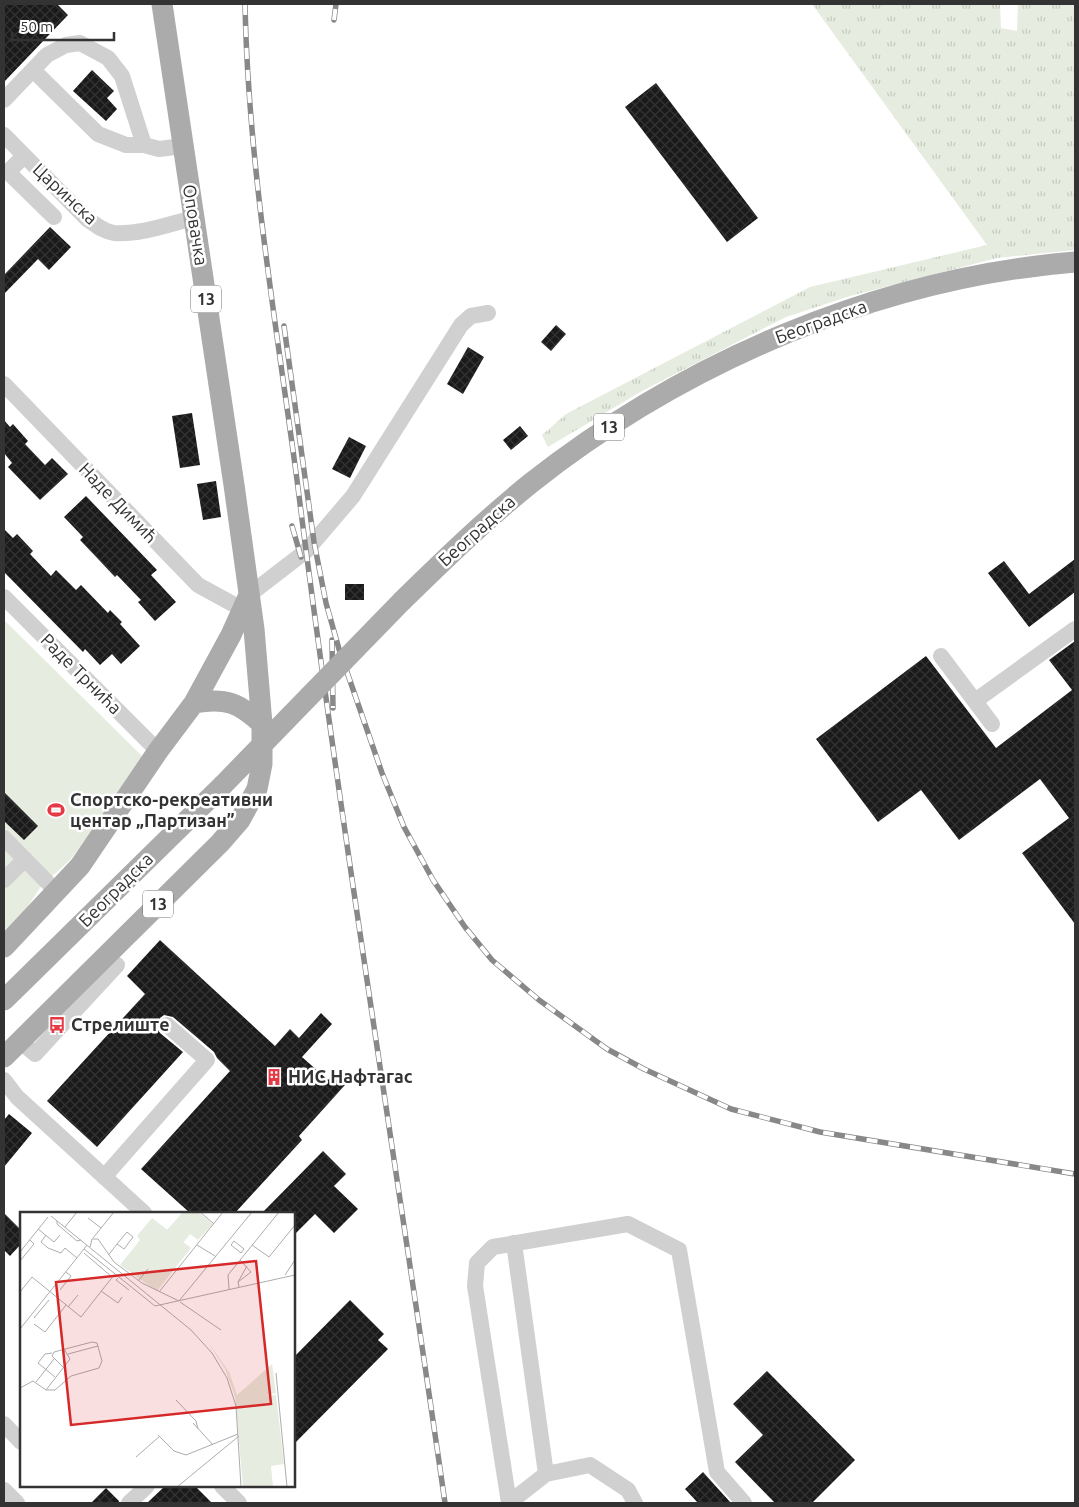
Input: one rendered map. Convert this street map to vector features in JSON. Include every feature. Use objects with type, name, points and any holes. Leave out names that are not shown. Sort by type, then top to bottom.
[{"type":"main road","name":"Оповачка","points":[[162,4],[194,218],[246,602]]},
{"type":"main road","name":"Београдска","points":[[4,1000],[223,785],[402,601],[466,539],[500,508],[563,459],[634,411],[690,379],[728,360],[802,328],[853,309],[906,293],[1002,272],[1075,262]]},
{"type":"main road","points":[[4,947],[80,866],[158,751],[194,703],[231,635],[246,602]]},
{"type":"main road","name":"13","points":[[4,1057],[220,842],[240,820],[249,806],[257,789],[262,764],[262,724],[254,629],[246,602]]},
{"type":"main road","points":[[194,703],[224,700],[236,704],[262,724]]},
{"type":"street","points":[[4,100],[47,55],[66,44],[80,43],[108,58],[122,76],[144,145]]},
{"type":"street","points":[[33,70],[98,134],[126,145],[144,145],[159,149],[183,146]]},
{"type":"street","name":"Царинска","points":[[4,136],[87,218],[113,233],[137,232],[194,218]]},
{"type":"street","points":[[24,156],[6,172],[54,218]]},
{"type":"street","points":[[246,602],[301,556],[321,535],[353,496],[461,325],[472,316],[488,313]]},
{"type":"street","name":"Наде Димић","points":[[4,384],[198,585],[246,602]]},
{"type":"street","name":"Раде Трнића","points":[[4,597],[158,751]]},
{"type":"street","points":[[975,701],[1075,629]]},
{"type":"street","points":[[941,656],[992,724]]},
{"type":"street","points":[[4,838],[56,891]]},
{"type":"street","points":[[4,880],[25,859]]},
{"type":"street","points":[[20,1041],[35,1054],[117,965]]},
{"type":"street","points":[[104,1177],[207,1060],[168,1026]]},
{"type":"street","points":[[5,1084],[143,1212]]},
{"type":"street","points":[[635,1503],[628,1490],[590,1466],[546,1474],[509,1503],[475,1286],[477,1263],[493,1247],[628,1224],[679,1250],[717,1472],[744,1503]]},
{"type":"street","points":[[514,1243],[546,1474]]},
{"type":"street","points":[[4,1424],[20,1441]]},
{"type":"street","points":[[129,1503],[146,1487]]},
{"type":"street","points":[[223,1487],[239,1503]]},
{"type":"street","points":[[4,1490],[17,1503]]},
{"type":"green space","points":[[812,4],[1000,4],[1001,28],[1017,31],[1018,4],[1075,4],[1075,250],[997,258],[850,296],[786,317],[642,391],[548,447],[542,435],[566,414],[810,287],[987,245]]},
{"type":"green space","name":"Спортско-рекреативни центар „Партизан”","points":[[4,620],[146,760],[70,860],[42,885],[18,921],[4,937]]},
{"type":"building","points":[[4,4],[57,4],[68,15],[4,82]]},
{"type":"building","points":[[92,70],[114,91],[107,98],[117,109],[106,121],[73,91]]},
{"type":"building","points":[[656,83],[758,218],[727,242],[625,107]]},
{"type":"building","points":[[50,227],[71,247],[49,270],[38,259],[4,294],[4,275]]},
{"type":"building","points":[[556,325],[566,334],[551,351],[541,342]]},
{"type":"building","points":[[468,347],[484,357],[463,394],[447,384]]},
{"type":"building","points":[[192,413],[200,465],[180,468],[172,416]]},
{"type":"building","points":[[4,420],[10,427],[13,424],[28,441],[25,444],[45,465],[52,458],[68,474],[40,500],[8,467],[12,463],[4,453]]},
{"type":"building","points":[[520,426],[528,436],[511,450],[503,440]]},
{"type":"building","points":[[349,437],[366,446],[350,478],[332,469]]},
{"type":"building","points":[[216,481],[221,517],[203,520],[197,484]]},
{"type":"building","points":[[86,496],[157,570],[151,575],[176,602],[155,621],[138,602],[141,600],[117,575],[115,577],[80,540],[83,537],[64,517]]},
{"type":"building","points":[[4,529],[13,538],[17,534],[33,551],[30,554],[51,576],[56,570],[76,590],[81,585],[108,613],[110,610],[122,622],[120,624],[140,646],[121,664],[112,654],[100,665],[85,649],[83,652],[4,572]]},
{"type":"building","points":[[1075,559],[1075,592],[1029,627],[988,573],[1004,561],[1029,594]]},
{"type":"building","points":[[345,584],[364,584],[364,600],[345,600]]},
{"type":"building","points":[[1075,641],[1075,924],[1022,853],[1069,818],[1040,779],[959,840],[921,790],[878,822],[816,739],[926,656],[996,748],[1072,690],[1049,660]]},
{"type":"building","points":[[4,792],[38,826],[24,840],[4,821]]},
{"type":"building","name":"НИС Нафтагас","points":[[160,940],[275,1046],[290,1029],[299,1038],[321,1013],[332,1024],[302,1057],[328,1080],[333,1074],[345,1085],[299,1136],[302,1140],[236,1212],[189,1212],[141,1169],[230,1071],[217,1058],[214,1052],[173,1017],[164,1015],[157,1023],[157,1028],[160,1033],[183,1052],[97,1147],[47,1101],[145,994],[127,976]]},
{"type":"building","points":[[9,1114],[32,1133],[4,1167],[4,1120]]},
{"type":"building","points":[[323,1151],[346,1174],[334,1186],[358,1209],[334,1233],[315,1214],[295,1234],[295,1212],[263,1212]]},
{"type":"building","points":[[4,1213],[20,1229],[20,1245],[10,1256],[4,1250]]},
{"type":"building","points":[[350,1300],[384,1334],[378,1340],[388,1349],[295,1443],[295,1356]]},
{"type":"building","points":[[767,1371],[855,1460],[812,1503],[775,1503],[735,1462],[763,1435],[733,1404]]},
{"type":"building","points":[[703,1472],[731,1503],[698,1503],[685,1489]]},
{"type":"building","points":[[164,1487],[196,1487],[212,1503],[147,1503]]},
{"type":"building","points":[[106,1488],[119,1503],[91,1503]]},
{"type":"railway","points":[[245,4],[251,123],[272,302],[331,736],[445,1503]]},
{"type":"railway","points":[[334,20],[336,4]]},
{"type":"railway","points":[[284,326],[314,542],[326,603],[339,649],[382,773],[404,827],[433,880],[465,927],[492,960],[539,1000],[607,1049],[644,1069],[731,1109],[820,1132],[1075,1174]]},
{"type":"railway","points":[[292,526],[301,557]]},
{"type":"railway","points":[[332,640],[333,708]]},
{"type":"place","name":"Спортско-рекреативни центар „Партизан”","points":[[56,810]]},
{"type":"place","name":"Стрелиште","points":[[57,1025]]},
{"type":"place","name":"НИС Нафтагас","points":[[274,1077]]}]
